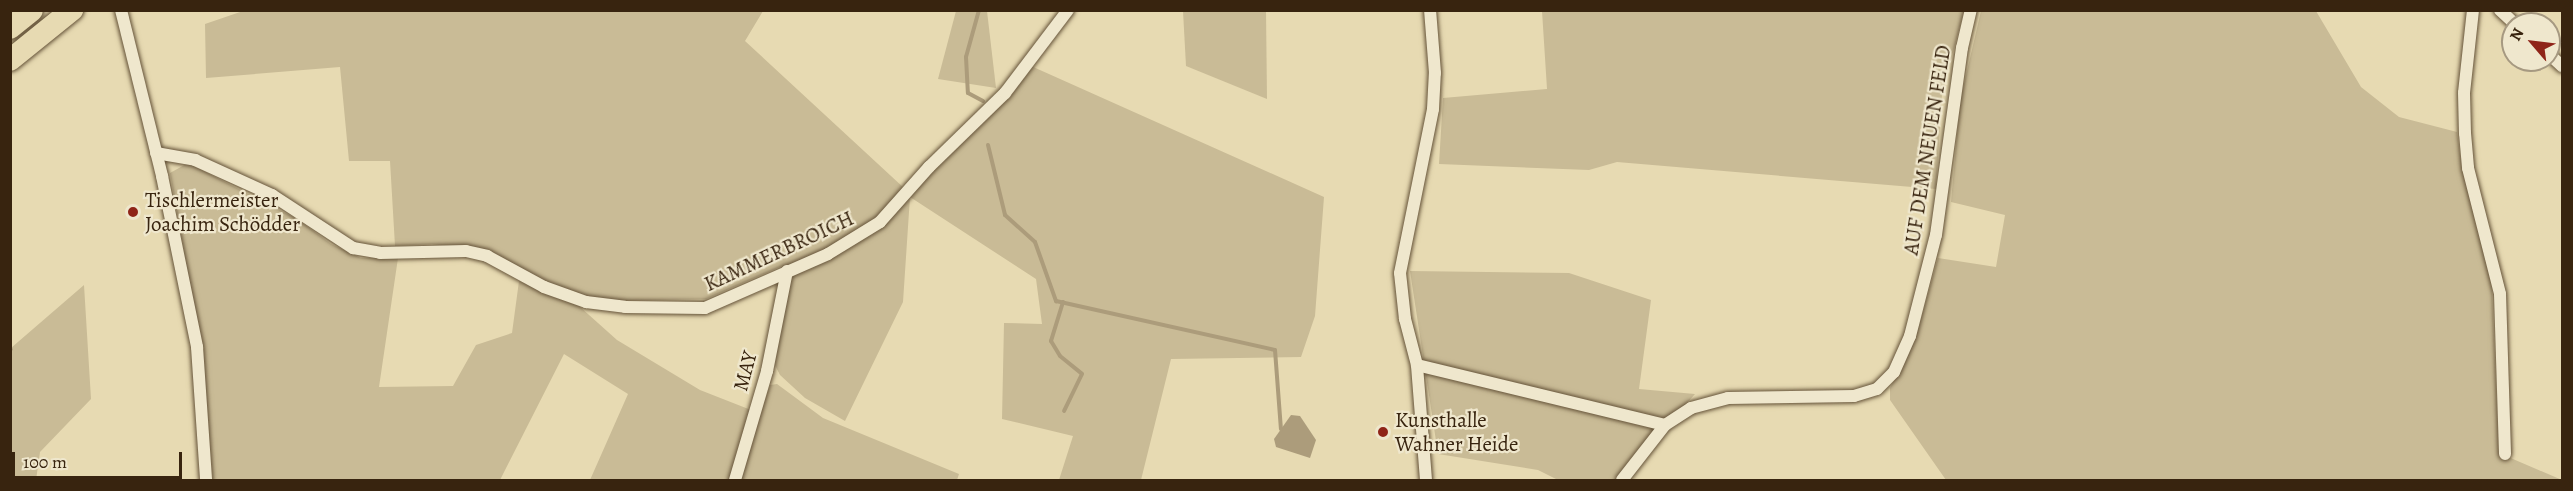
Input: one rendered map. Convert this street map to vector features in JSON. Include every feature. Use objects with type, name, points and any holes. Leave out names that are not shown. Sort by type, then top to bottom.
[{"type":"highway","points":[[10,28],[32,10]]},
{"type":"highway","points":[[10,60],[72,10]]},
{"type":"street","name":"KAMMERBROICH","points":[[156,153],[195,160],[272,195],[353,248],[380,253],[466,251],[487,256],[544,287],[586,302],[625,307],[705,308],[853,242],[880,222],[929,168],[1005,93],[1068,10]]},
{"type":"street","points":[[1426,480],[1417,365],[1405,319],[1400,273],[1433,109],[1435,74],[1430,10]]},
{"type":"street","name":"AUF DEM NEUEN FELD","points":[[1622,480],[1665,425],[1683,412],[1715,399],[1868,394],[1894,372],[1910,336],[1936,235],[1962,48],[1971,10]]},
{"type":"street","points":[[2473,10],[2464,93],[2465,142],[2468,168],[2500,294],[2505,454]]},
{"type":"street","points":[[122,17],[156,153],[197,347],[206,480]]},
{"type":"street","name":"MAY","points":[[735,480],[767,371],[787,271]]},
{"type":"street","points":[[1417,365],[1665,425]]},
{"type":"shaded area","points":[[246,10],[763,11],[745,41],[904,188],[1031,66],[1324,197],[1315,316],[1301,357],[1171,359],[1141,480],[1059,480],[1073,436],[1002,419],[1004,323],[1042,324],[1036,279],[910,197],[903,302],[845,421],[805,398],[780,375],[775,365],[782,266],[706,299],[609,301],[581,296],[546,282],[489,252],[432,244],[395,246],[390,161],[349,161],[340,67],[206,78],[205,24]]},
{"type":"shaded area","points":[[956,11],[987,11],[996,88],[938,79]]},
{"type":"shaded area","points":[[1183,11],[1266,11],[1267,99],[1186,66]]},
{"type":"shaded area","points":[[1542,11],[1964,11],[1942,94],[1936,189],[1617,162],[1589,170],[1439,164],[1443,98],[1547,89]]},
{"type":"shaded area","points":[[1981,11],[2316,11],[2361,87],[2399,117],[2457,132],[2462,169],[2491,272],[2499,453],[2562,480],[1946,480],[1890,400],[1890,388],[1916,337],[1938,258],[1996,267],[2005,215],[1951,202],[1960,101]]},
{"type":"shaded area","points":[[188,163],[297,219],[331,244],[361,258],[398,258],[379,387],[453,386],[476,345],[512,333],[519,281],[579,306],[617,340],[700,390],[751,410],[729,480],[590,480],[628,394],[564,354],[500,480],[213,480],[200,349],[205,347],[201,347],[170,173]]},
{"type":"shaded area","points":[[1410,271],[1569,273],[1651,300],[1639,389],[1695,394],[1618,480],[1558,480],[1538,470],[1438,454]]},
{"type":"shaded area","points":[[84,285],[91,399],[40,452],[36,480],[11,480],[11,348]]},
{"type":"shaded area","points":[[777,384],[823,418],[959,474],[957,480],[739,480],[770,385]]},
{"type":"shaded area","points":[[1291,415],[1300,416],[1316,440],[1310,458],[1276,447],[1274,439]]},
{"type":"waterway","points":[[979,10],[966,57],[968,93],[983,101]]},
{"type":"waterway","points":[[988,145],[1005,215],[1035,242],[1056,301],[1275,350],[1281,429]]},
{"type":"waterway","points":[[1063,302],[1051,341],[1060,356],[1082,374],[1064,411]]},
{"type":"place","name":"Tischlermeister Joachim Schödder","points":[[133,212]]},
{"type":"place","name":"Kunsthalle Wahner Heide","points":[[1383,432]]}]
